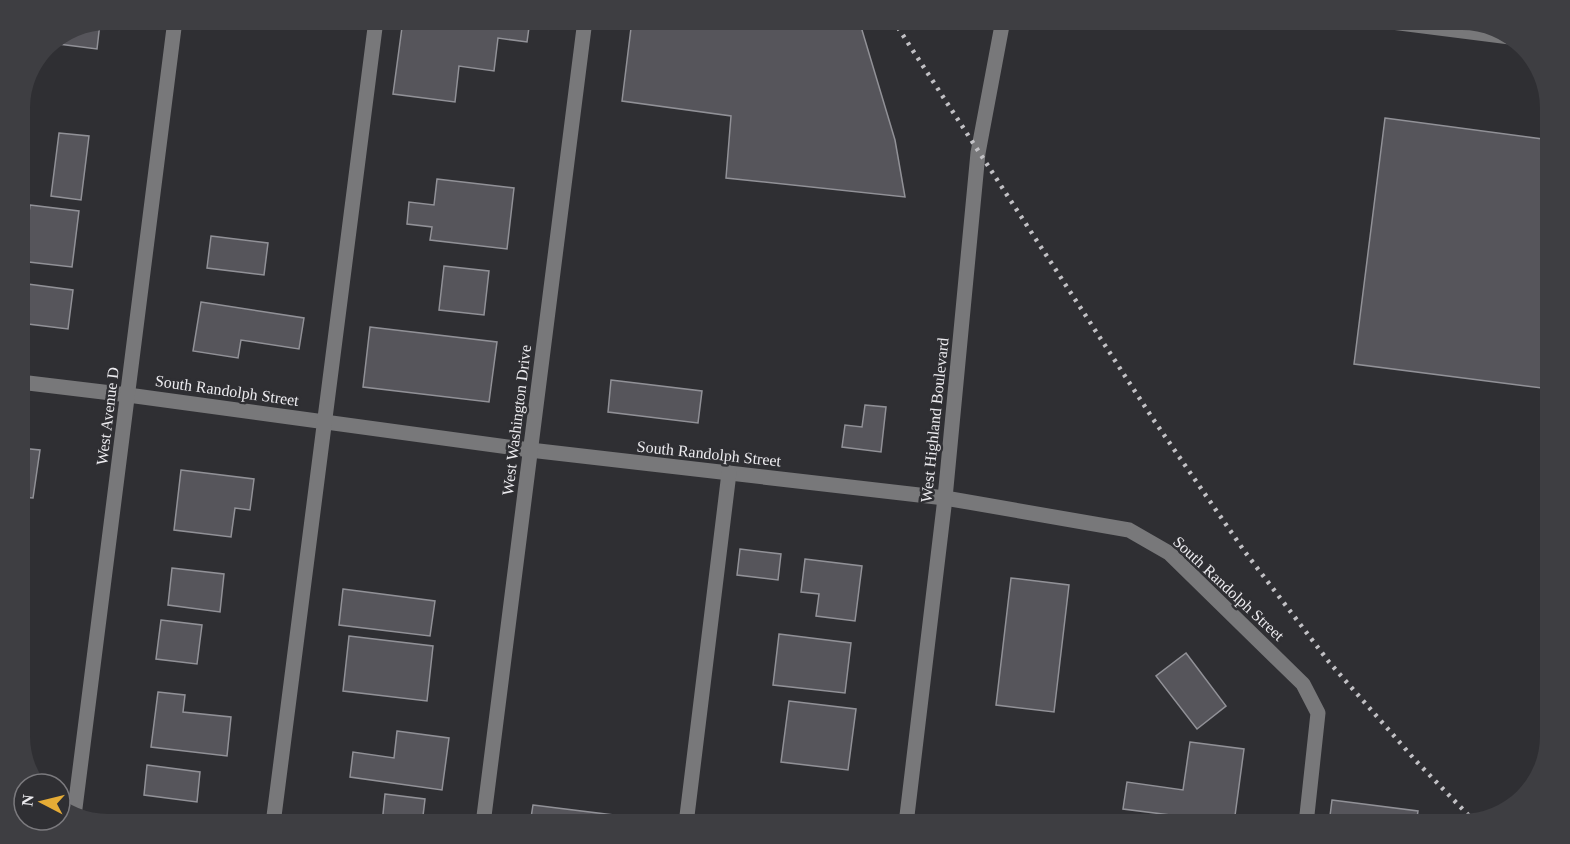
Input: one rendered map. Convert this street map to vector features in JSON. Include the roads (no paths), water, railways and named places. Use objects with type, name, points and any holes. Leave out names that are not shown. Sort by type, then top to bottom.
[{"type":"street","name":"West Avenue D","points":[[75,806],[174,30]]},
{"type":"street","points":[[274,814],[375,30]]},
{"type":"street","name":"West Washington Drive","points":[[484,814],[584,30]]},
{"type":"street","name":"West Highland Boulevard","points":[[907,814],[945,498],[978,153],[1001,30]]},
{"type":"street","name":"South Randolph Street","points":[[30,383],[530,450],[945,498],[1129,531],[1168,553],[1303,684],[1318,713],[1307,814]]},
{"type":"street","points":[[687,814],[729,473]]},
{"type":"railway","points":[[900,30],[1153,419],[1245,552],[1329,662],[1416,761],[1467,814]]}]
